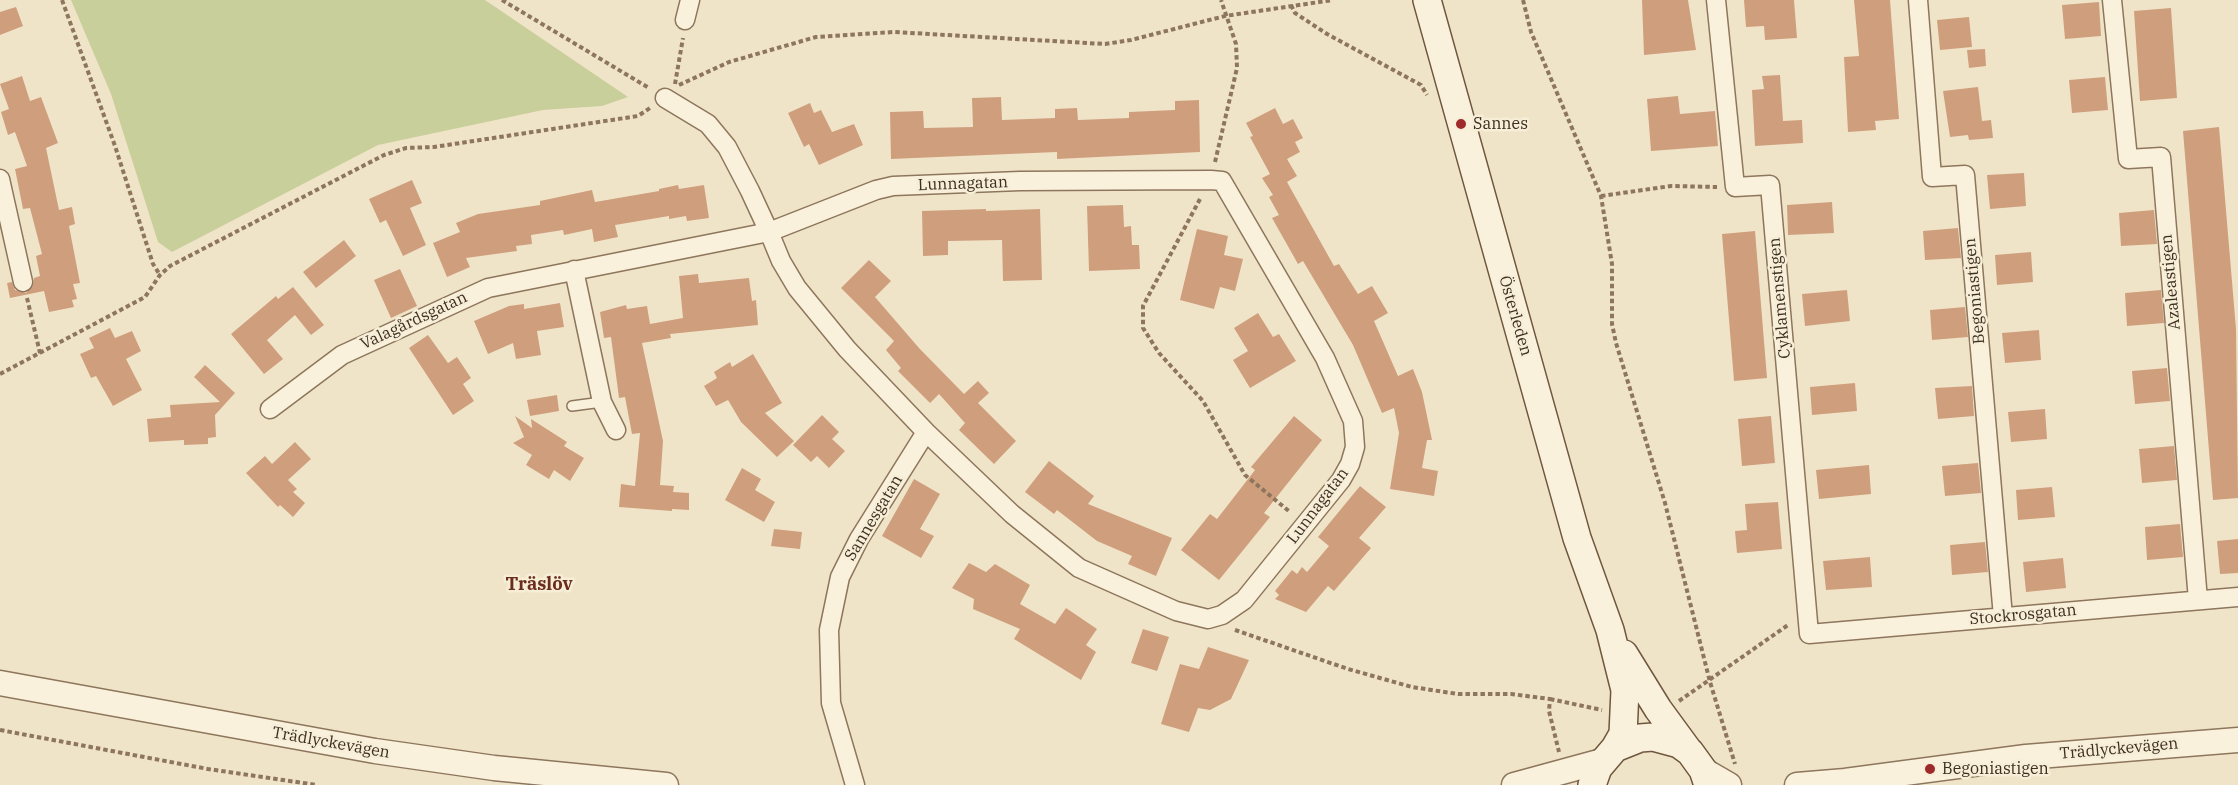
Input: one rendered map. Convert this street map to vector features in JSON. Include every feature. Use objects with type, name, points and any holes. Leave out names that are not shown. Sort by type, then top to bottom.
[{"type":"main road","name":"Österleden","points":[[1426,0],[1577,538],[1610,630],[1625,690],[1626,715],[1623,734],[1603,765]]},
{"type":"main road","name":"Österleden","points":[[1610,630],[1658,709],[1700,769]]},
{"type":"main road","points":[[1603,765],[1640,738],[1653,737],[1679,744],[1700,769]]},
{"type":"street","points":[[686,20],[690,0]]},
{"type":"street","points":[[1716,0],[1735,187]]},
{"type":"street","name":"Begoniastigen","points":[[1918,0],[1932,177],[1965,175],[2003,616]]},
{"type":"street","name":"Azaleastigen","points":[[2112,0],[2128,159],[2161,157],[2198,600]]},
{"type":"street","points":[[665,98],[708,124],[728,147],[769,232],[780,261],[797,288],[847,349],[926,432],[1012,514],[1079,568],[1176,611],[1208,619]]},
{"type":"street","points":[[0,179],[23,282]]},
{"type":"street","name":"Lunnagatan","points":[[769,232],[876,190],[893,186],[1020,181],[1222,181],[1325,358],[1353,421],[1354,447],[1350,464],[1341,480],[1244,600],[1233,609],[1208,619]]},
{"type":"street","name":"Cyklamenstigen","points":[[1735,187],[1770,184],[1809,634]]},
{"type":"street","name":"Valagårdsgatan","points":[[270,409],[342,354],[488,288],[769,232]]},
{"type":"street","points":[[574,270],[602,402],[616,430]]},
{"type":"street","name":"Sannesgatan","points":[[855,785],[831,703],[829,630],[840,577],[859,539],[926,432]]},
{"type":"street","name":"Stockrosgatan","points":[[1809,634],[2238,597]]},
{"type":"street","name":"Trädlyckevägen","points":[[0,683],[375,751],[494,768],[666,785]]},
{"type":"street","name":"Trädlyckevägen","points":[[1797,785],[2026,757],[2238,740]]},
{"type":"street","points":[[1514,785],[1603,765]]},
{"type":"street","points":[[1700,769],[1734,779]]},
{"type":"lane","points":[[572,406],[602,402]]},
{"type":"path","points":[[62,0],[115,146],[153,264],[160,274]]},
{"type":"path","points":[[0,374],[145,297],[160,274],[170,266],[384,155],[406,148],[434,147],[638,116],[665,98],[502,0]]},
{"type":"path","points":[[1221,0],[1236,44],[1237,68],[1211,180],[1143,306],[1143,328],[1159,353],[1203,401],[1245,475],[1305,525]]},
{"type":"path","points":[[686,20],[675,88],[729,62],[816,38],[894,32],[1105,44],[1131,40],[1225,16],[1333,0]]},
{"type":"path","points":[[1523,0],[1531,32],[1601,196],[1612,264],[1612,324],[1616,343],[1665,503],[1734,779]]},
{"type":"path","points":[[1291,5],[1295,13],[1421,86],[1427,94]]},
{"type":"path","points":[[1601,196],[1671,186],[1735,187]]},
{"type":"path","points":[[23,282],[40,353]]},
{"type":"path","points":[[1658,709],[1672,706],[1710,682],[1789,624],[1807,608]]},
{"type":"path","points":[[1208,619],[1261,640],[1412,687],[1458,694],[1511,694],[1550,699],[1626,715]]},
{"type":"path","points":[[1550,699],[1549,711],[1564,773]]},
{"type":"path","points":[[0,730],[208,769],[316,785]]},
{"type":"green space","points":[[71,0],[485,0],[628,97],[602,106],[543,110],[378,145],[172,252],[158,242],[111,94]]},
{"type":"building","points":[[1642,0],[1688,0],[1696,50],[1644,55]]},
{"type":"building","points":[[1744,0],[1794,0],[1797,38],[1765,40],[1764,26],[1746,27]]},
{"type":"building","points":[[1854,0],[1890,0],[1899,119],[1875,121],[1876,130],[1848,132],[1844,57],[1859,56]]},
{"type":"building","points":[[2099,2],[2101,36],[2065,39],[2062,5]]},
{"type":"building","points":[[16,7],[23,26],[0,35],[0,12]]},
{"type":"building","points":[[2171,8],[2177,98],[2140,101],[2134,11]]},
{"type":"building","points":[[1969,17],[1972,47],[1940,50],[1937,20]]},
{"type":"building","points":[[1985,49],[1986,66],[1969,68],[1967,50]]},
{"type":"building","points":[[1780,75],[1783,121],[1802,120],[1803,143],[1755,146],[1752,90],[1764,89],[1762,76]]},
{"type":"building","points":[[22,76],[30,101],[41,97],[58,143],[46,148],[59,210],[72,207],[75,224],[69,226],[80,283],[73,284],[77,299],[72,300],[74,307],[49,312],[44,291],[10,298],[7,283],[12,282],[15,290],[26,293],[33,286],[34,278],[40,276],[36,256],[42,254],[30,208],[23,209],[15,169],[27,166],[15,132],[8,135],[1,112],[9,109],[0,84]]},
{"type":"building","points":[[2105,77],[2108,110],[2072,113],[2069,80]]},
{"type":"building","points":[[1978,87],[1982,121],[1991,120],[1993,138],[1969,140],[1968,135],[1950,137],[1943,91]]},
{"type":"building","points":[[1678,96],[1680,114],[1715,111],[1718,146],[1651,151],[1647,99]]},
{"type":"building","points":[[1001,97],[1002,120],[1055,118],[1055,109],[1077,108],[1078,120],[1129,118],[1129,112],[1175,110],[1175,101],[1199,100],[1200,152],[1057,159],[1057,152],[891,159],[890,112],[923,111],[924,128],[973,127],[972,98]]},
{"type":"building","points":[[810,103],[814,113],[821,110],[832,132],[854,124],[863,145],[819,165],[809,144],[804,147],[788,113]]},
{"type":"building","points":[[1275,108],[1283,124],[1293,119],[1303,138],[1295,142],[1300,152],[1287,159],[1297,176],[1287,182],[1334,266],[1339,264],[1358,294],[1372,286],[1388,313],[1374,321],[1398,376],[1413,369],[1422,392],[1432,440],[1427,440],[1422,468],[1438,471],[1434,496],[1390,489],[1399,433],[1394,408],[1382,413],[1353,345],[1303,261],[1298,264],[1272,218],[1279,215],[1269,197],[1273,195],[1262,178],[1270,174],[1250,137],[1253,136],[1246,123]]},
{"type":"building","points":[[2219,127],[2236,329],[2238,498],[2213,500],[2183,131]]},
{"type":"building","points":[[2024,173],[2026,206],[1990,209],[1987,175]]},
{"type":"building","points":[[412,180],[422,203],[410,208],[426,245],[403,256],[386,220],[380,223],[369,199]]},
{"type":"building","points":[[678,185],[679,189],[704,185],[709,218],[687,221],[686,216],[669,219],[669,216],[615,225],[618,237],[594,242],[592,229],[564,235],[563,230],[531,235],[532,244],[516,246],[517,251],[466,258],[470,267],[447,277],[433,243],[460,232],[456,223],[478,214],[540,205],[540,201],[592,190],[595,202],[659,191],[659,189]]},
{"type":"building","points":[[1832,202],[1834,233],[1788,235],[1787,205]]},
{"type":"building","points":[[1123,205],[1124,227],[1131,226],[1132,245],[1139,245],[1140,269],[1089,271],[1087,206]]},
{"type":"building","points":[[986,209],[986,211],[1040,209],[1042,280],[1003,281],[1002,240],[948,241],[948,255],[923,256],[922,211]]},
{"type":"building","points":[[2154,210],[2157,244],[2121,246],[2119,213]]},
{"type":"building","points":[[1958,228],[1961,258],[1925,260],[1923,231]]},
{"type":"building","points":[[1197,229],[1228,236],[1224,255],[1243,259],[1235,291],[1220,287],[1214,309],[1180,300]]},
{"type":"building","points":[[1755,231],[1767,378],[1734,381],[1722,234]]},
{"type":"building","points":[[344,240],[356,256],[316,288],[303,272]]},
{"type":"building","points":[[2031,252],[2033,282],[1997,285],[1995,255]]},
{"type":"building","points":[[869,260],[891,281],[875,297],[919,348],[964,394],[978,381],[989,393],[978,403],[1016,441],[994,464],[959,430],[965,423],[939,394],[930,403],[898,371],[901,368],[886,350],[894,341],[841,288]]},
{"type":"building","points":[[400,269],[417,306],[391,318],[374,280]]},
{"type":"building","points":[[698,274],[699,283],[749,278],[752,301],[756,300],[758,325],[670,334],[671,338],[642,343],[663,441],[660,485],[674,486],[673,492],[689,493],[689,510],[619,507],[621,484],[635,486],[640,433],[632,434],[625,397],[619,398],[611,337],[604,338],[600,312],[626,305],[627,309],[647,306],[650,324],[683,318],[679,276]]},
{"type":"building","points":[[293,287],[324,325],[311,335],[295,315],[267,340],[283,359],[264,374],[231,334],[276,296],[278,299]]},
{"type":"building","points":[[1847,290],[1850,321],[1805,326],[1802,294]]},
{"type":"building","points":[[2161,290],[2164,323],[2127,326],[2125,293]]},
{"type":"building","points":[[560,303],[564,327],[537,331],[541,355],[516,359],[513,343],[488,354],[474,321],[509,306],[524,304],[524,309]]},
{"type":"building","points":[[1965,307],[1968,337],[1932,340],[1930,310]]},
{"type":"building","points":[[1258,313],[1273,337],[1279,334],[1296,361],[1250,388],[1233,360],[1248,351],[1234,328]]},
{"type":"building","points":[[110,328],[115,338],[132,331],[141,351],[126,359],[142,390],[113,406],[96,376],[91,378],[80,354],[94,348],[89,338]]},
{"type":"building","points":[[2039,330],[2041,360],[2005,363],[2002,333]]},
{"type":"building","points":[[428,335],[448,363],[457,357],[471,378],[463,384],[474,401],[453,415],[409,348]]},
{"type":"building","points":[[753,354],[782,403],[765,413],[794,441],[777,457],[741,422],[728,400],[716,406],[704,386],[717,378],[714,372],[730,362],[732,367]]},
{"type":"building","points":[[205,365],[235,393],[215,415],[216,437],[208,438],[208,444],[184,445],[184,440],[149,442],[147,419],[171,417],[170,405],[220,402],[194,377]]},
{"type":"building","points":[[2167,368],[2170,401],[2135,404],[2132,371]]},
{"type":"building","points":[[1855,383],[1857,411],[1812,415],[1810,387]]},
{"type":"building","points":[[1972,386],[1974,416],[1938,419],[1935,388]]},
{"type":"building","points":[[557,395],[559,411],[530,416],[527,400]]},
{"type":"building","points":[[2045,409],[2047,439],[2011,442],[2008,412]]},
{"type":"building","points":[[822,415],[839,432],[832,439],[845,451],[829,468],[817,456],[811,462],[793,445]]},
{"type":"building","points":[[515,416],[532,428],[531,419],[567,442],[564,446],[584,458],[570,481],[554,470],[549,479],[526,465],[532,455],[513,443],[524,437]]},
{"type":"building","points":[[1294,416],[1322,440],[1264,513],[1270,517],[1219,580],[1181,550],[1210,514],[1217,519],[1255,470],[1251,467]]},
{"type":"building","points":[[1771,416],[1775,463],[1742,466],[1738,419]]},
{"type":"building","points":[[295,442],[311,459],[288,480],[297,489],[293,492],[305,503],[293,517],[280,505],[278,507],[246,473],[265,456],[272,464]]},
{"type":"building","points":[[2174,446],[2177,480],[2142,483],[2139,449]]},
{"type":"building","points":[[1049,461],[1094,496],[1088,504],[1172,538],[1156,576],[1128,564],[1132,556],[1097,541],[1057,510],[1054,514],[1025,492]]},
{"type":"building","points":[[1978,463],[1981,493],[1945,496],[1942,466]]},
{"type":"building","points":[[1869,465],[1871,494],[1819,499],[1816,470]]},
{"type":"building","points":[[742,468],[761,479],[755,490],[775,502],[764,522],[725,500]]},
{"type":"building","points":[[914,479],[940,494],[920,529],[934,536],[921,558],[882,536]]},
{"type":"building","points":[[1360,486],[1386,507],[1359,538],[1371,548],[1334,591],[1328,586],[1306,612],[1275,599],[1279,595],[1275,591],[1292,570],[1297,574],[1302,567],[1307,572],[1329,546],[1318,537]]},
{"type":"building","points":[[2052,487],[2055,517],[2018,520],[2016,490]]},
{"type":"building","points":[[1778,502],[1782,549],[1737,553],[1735,531],[1747,530],[1745,504]]},
{"type":"building","points":[[2180,524],[2183,557],[2147,560],[2145,527]]},
{"type":"building","points":[[774,529],[802,532],[800,549],[771,546]]},
{"type":"building","points":[[2238,539],[2238,573],[2220,574],[2217,541]]},
{"type":"building","points":[[1985,542],[1988,572],[1952,575],[1950,545]]},
{"type":"building","points":[[1870,557],[1872,587],[1826,590],[1823,561]]},
{"type":"building","points":[[2063,558],[2066,588],[2026,592],[2023,562]]},
{"type":"building","points":[[969,563],[986,572],[995,564],[1030,585],[1020,604],[1055,624],[1066,608],[1097,629],[1086,645],[1096,652],[1081,680],[1014,639],[1020,629],[973,609],[974,599],[952,588]]},
{"type":"building","points":[[1143,629],[1169,637],[1157,671],[1131,663]]},
{"type":"building","points":[[1208,647],[1249,660],[1231,699],[1210,710],[1198,708],[1189,732],[1161,724],[1180,664],[1199,669]]},
{"type":"place","name":"Sannes","points":[[1461,124]]},
{"type":"place","name":"Begoniastigen","points":[[1930,769]]},
{"type":"district","name":"Träslöv","points":[[539,585]]}]
